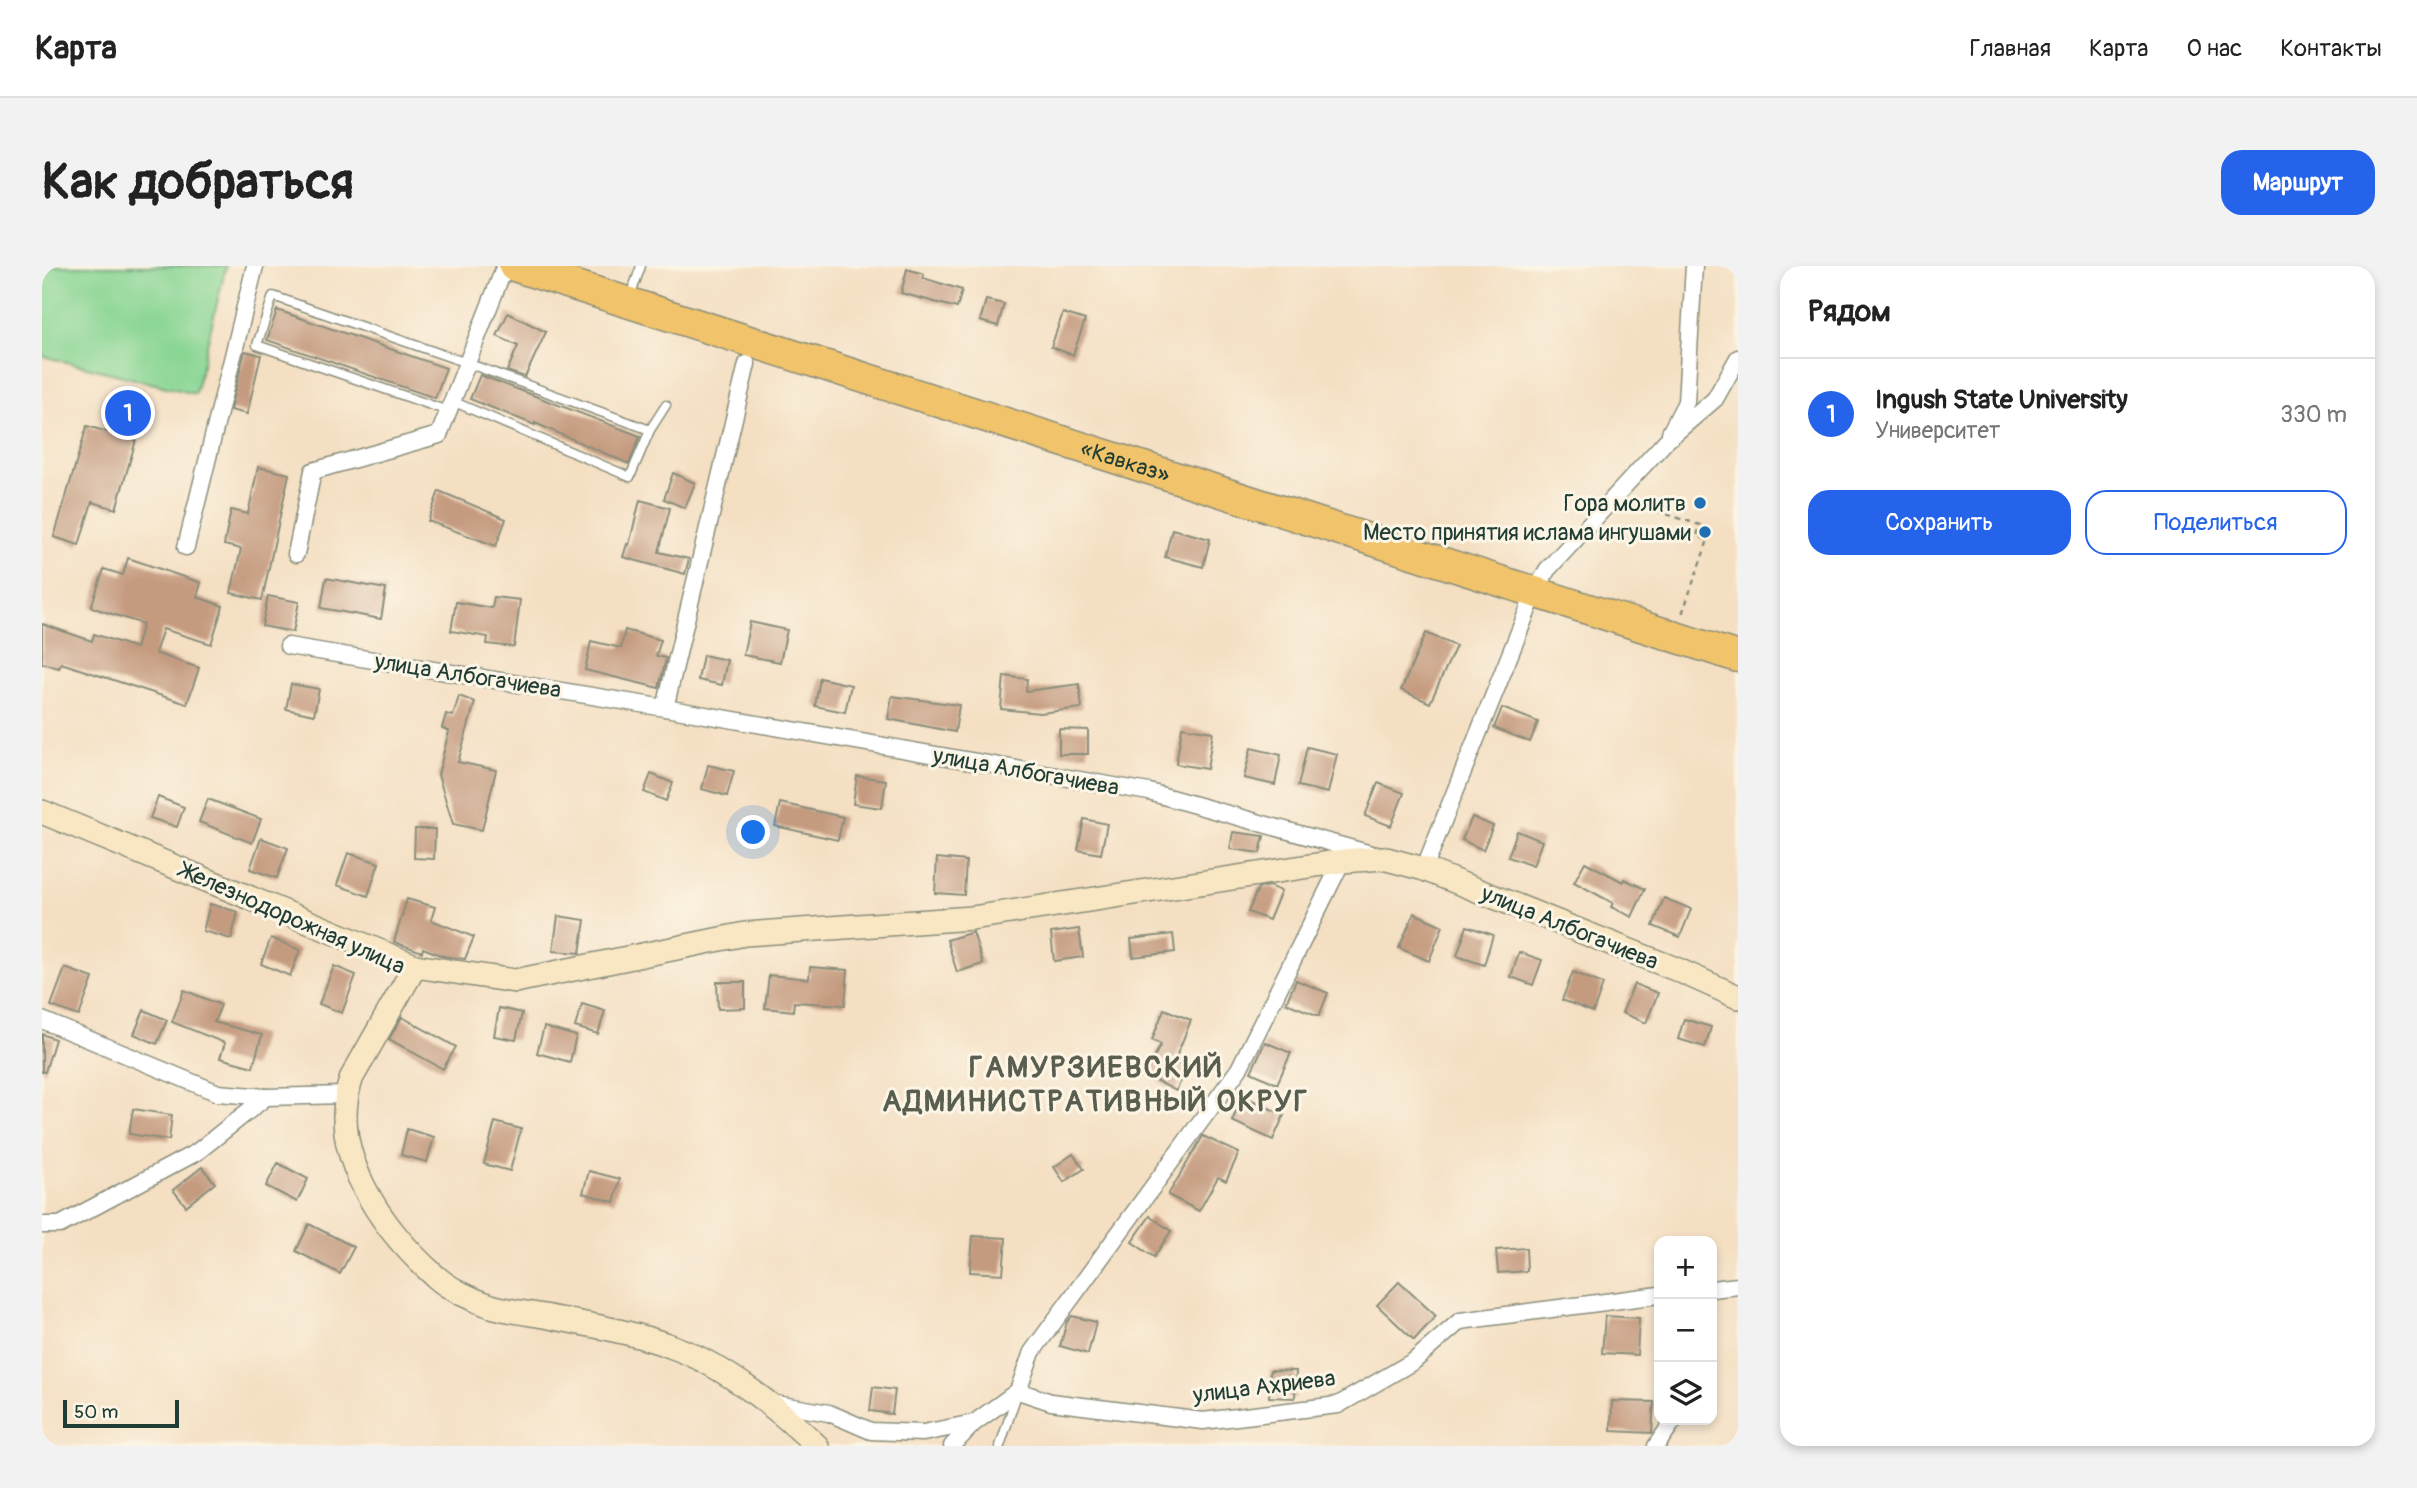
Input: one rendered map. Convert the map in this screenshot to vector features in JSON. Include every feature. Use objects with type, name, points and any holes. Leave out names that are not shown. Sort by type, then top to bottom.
[{"type":"highway","name":"«Кавказ»","points":[[514,266],[1738,657]]},
{"type":"street","points":[[186,547],[255,266]]},
{"type":"street","points":[[296,554],[313,471],[439,435],[505,266]]},
{"type":"street","points":[[1666,441],[1686,402],[1694,266]]},
{"type":"street","points":[[1424,869],[1535,592],[1547,570],[1666,441],[1715,399],[1738,358]]},
{"type":"street","points":[[665,708],[747,364]]},
{"type":"street","name":"улица Албогачиева","points":[[288,646],[1149,792],[1424,869],[1678,970],[1738,997]]},
{"type":"street","name":"Железнодорожная улица","points":[[42,812],[415,965],[352,1077],[345,1095],[348,1145],[362,1186],[395,1234],[436,1278],[492,1306],[615,1329],[680,1349],[728,1375],[767,1403],[817,1446]]},
{"type":"street","points":[[415,965],[515,981],[745,934],[972,918],[1383,858]]},
{"type":"street","points":[[952,1446],[974,1423],[1018,1391],[1032,1352],[1239,1069],[1342,862]]},
{"type":"street","points":[[42,1020],[218,1093],[266,1097],[345,1095]]},
{"type":"street","points":[[42,1225],[60,1225],[197,1152],[266,1097]]},
{"type":"street","points":[[1717,1288],[1738,1286]]},
{"type":"street","name":"улица Ахриева","points":[[1018,1391],[1051,1402],[1203,1421],[1338,1405],[1414,1361],[1460,1321],[1654,1296]]},
{"type":"street","points":[[767,1403],[829,1413],[871,1430],[923,1433],[974,1423]]},
{"type":"street","points":[[1656,1446],[1671,1425]]},
{"type":"lane","points":[[628,303],[641,266]]},
{"type":"lane","points":[[650,430],[273,296],[257,345],[450,406],[630,477],[650,430],[666,405]]},
{"type":"lane","points":[[1000,1446],[1018,1391]]},
{"type":"path","points":[[1613,496],[1700,525],[1697,536],[1708,540],[1675,636]]},
{"type":"green space","points":[[42,266],[226,266],[195,394],[42,356]]},
{"type":"building","points":[[907,269],[924,274],[923,278],[962,290],[957,308],[901,293]]},
{"type":"building","points":[[986,300],[1004,304],[998,326],[980,321]]},
{"type":"building","points":[[277,310],[446,368],[435,398],[267,340]]},
{"type":"building","points":[[508,313],[546,332],[525,377],[507,371],[518,346],[497,336]]},
{"type":"building","points":[[1063,313],[1085,320],[1073,355],[1051,347]]},
{"type":"building","points":[[245,351],[261,355],[247,414],[230,410]]},
{"type":"building","points":[[480,375],[640,436],[629,464],[535,423],[470,399]]},
{"type":"building","points":[[87,426],[136,440],[116,509],[92,502],[79,545],[54,537]]},
{"type":"building","points":[[258,467],[289,474],[262,600],[231,593],[241,549],[224,545],[231,510],[248,514]]},
{"type":"building","points":[[673,473],[695,483],[685,508],[664,499]]},
{"type":"building","points":[[439,491],[506,519],[496,546],[428,521]]},
{"type":"building","points":[[640,500],[670,508],[659,552],[689,559],[685,574],[623,557],[627,544],[629,545]]},
{"type":"building","points":[[1172,529],[1210,539],[1203,567],[1165,557]]},
{"type":"building","points":[[128,558],[201,583],[197,597],[223,606],[211,644],[163,629],[155,653],[199,668],[187,704],[61,663],[59,668],[42,663],[42,624],[92,641],[94,634],[136,648],[143,624],[91,607],[104,569],[123,575]]},
{"type":"building","points":[[326,578],[386,589],[381,619],[321,608]]},
{"type":"building","points":[[268,596],[299,602],[293,632],[262,626]]},
{"type":"building","points":[[494,597],[520,600],[514,647],[487,644],[488,637],[451,631],[456,602],[492,608]]},
{"type":"building","points":[[750,622],[787,630],[780,662],[743,655]]},
{"type":"building","points":[[625,630],[661,640],[656,656],[666,658],[659,688],[585,670],[591,641],[621,648]]},
{"type":"building","points":[[1426,633],[1456,646],[1430,703],[1401,690]]},
{"type":"building","points":[[703,655],[727,660],[722,685],[698,680]]},
{"type":"building","points":[[1004,676],[1027,679],[1026,691],[1079,684],[1082,708],[1040,713],[1001,709]]},
{"type":"building","points":[[820,678],[851,685],[845,712],[815,706]]},
{"type":"building","points":[[291,684],[319,689],[314,715],[286,709]]},
{"type":"building","points":[[459,696],[475,702],[458,762],[496,770],[482,830],[453,824],[438,775],[449,731],[442,728],[446,714],[453,716]]},
{"type":"building","points":[[892,696],[959,705],[955,732],[888,719]]},
{"type":"building","points":[[1502,708],[1538,722],[1530,742],[1494,728]]},
{"type":"building","points":[[1182,727],[1213,732],[1207,769],[1176,764]]},
{"type":"building","points":[[1059,729],[1088,730],[1088,754],[1059,754]]},
{"type":"building","points":[[1307,747],[1337,754],[1328,793],[1298,786]]},
{"type":"building","points":[[1251,748],[1281,755],[1275,785],[1244,778]]},
{"type":"building","points":[[708,765],[734,771],[727,796],[702,789]]},
{"type":"building","points":[[651,774],[673,783],[666,801],[644,792]]},
{"type":"building","points":[[857,776],[886,780],[882,808],[853,804]]},
{"type":"building","points":[[1378,783],[1404,793],[1391,826],[1365,816]]},
{"type":"building","points":[[158,797],[184,807],[177,827],[150,818]]},
{"type":"building","points":[[208,799],[261,819],[252,843],[199,822]]},
{"type":"building","points":[[780,803],[843,817],[838,840],[775,826]]},
{"type":"building","points":[[1472,817],[1493,826],[1483,850],[1462,840]]},
{"type":"building","points":[[1084,819],[1107,824],[1101,854],[1078,850]]},
{"type":"building","points":[[415,829],[435,829],[434,859],[414,858]]},
{"type":"building","points":[[1517,831],[1542,841],[1533,866],[1508,857]]},
{"type":"building","points":[[1233,832],[1264,836],[1260,853],[1230,849]]},
{"type":"building","points":[[261,838],[288,848],[277,878],[250,869]]},
{"type":"building","points":[[348,853],[379,863],[368,896],[337,885]]},
{"type":"building","points":[[937,858],[966,861],[964,895],[935,893]]},
{"type":"building","points":[[1585,862],[1623,882],[1624,879],[1645,889],[1632,917],[1611,907],[1613,903],[1574,882]]},
{"type":"building","points":[[1269,886],[1281,891],[1269,920],[1248,912],[1258,888]]},
{"type":"building","points":[[1664,898],[1691,909],[1680,937],[1653,926]]},
{"type":"building","points":[[407,899],[435,907],[431,920],[474,937],[465,959],[443,956],[423,948],[422,952],[394,942]]},
{"type":"building","points":[[210,904],[238,912],[231,939],[203,931]]},
{"type":"building","points":[[1414,913],[1443,926],[1429,961],[1399,948]]},
{"type":"building","points":[[558,916],[585,920],[580,953],[553,951]]},
{"type":"building","points":[[1467,926],[1493,935],[1484,965],[1457,956]]},
{"type":"building","points":[[1079,929],[1083,957],[1054,961],[1051,933]]},
{"type":"building","points":[[973,932],[983,964],[957,972],[947,940]]},
{"type":"building","points":[[1173,934],[1175,952],[1133,957],[1131,939]]},
{"type":"building","points":[[271,938],[300,950],[290,976],[261,964]]},
{"type":"building","points":[[1519,952],[1542,960],[1533,985],[1511,977]]},
{"type":"building","points":[[334,966],[356,975],[342,1013],[319,1004]]},
{"type":"building","points":[[810,967],[848,970],[845,1005],[794,1002],[793,1011],[765,1008],[769,975],[809,979]]},
{"type":"building","points":[[65,968],[93,978],[79,1016],[51,1006]]},
{"type":"building","points":[[1573,972],[1603,984],[1593,1012],[1562,1000]]},
{"type":"building","points":[[1296,980],[1328,993],[1319,1016],[1286,1003]]},
{"type":"building","points":[[717,982],[745,982],[745,1008],[718,1009]]},
{"type":"building","points":[[1634,984],[1658,993],[1646,1023],[1622,1013]]},
{"type":"building","points":[[184,990],[221,1005],[214,1022],[262,1035],[253,1067],[220,1058],[225,1043],[172,1022]]},
{"type":"building","points":[[582,1004],[605,1011],[598,1034],[575,1027]]},
{"type":"building","points":[[499,1008],[522,1013],[516,1040],[494,1036]]},
{"type":"building","points":[[1164,1009],[1191,1020],[1174,1062],[1187,1069],[1176,1091],[1145,1075],[1161,1044],[1152,1040]]},
{"type":"building","points":[[144,1010],[167,1020],[157,1044],[134,1034]]},
{"type":"building","points":[[402,1017],[456,1047],[443,1069],[389,1039]]},
{"type":"building","points":[[1684,1019],[1711,1027],[1705,1047],[1678,1039]]},
{"type":"building","points":[[544,1027],[576,1036],[570,1062],[537,1053]]},
{"type":"building","points":[[42,1034],[55,1039],[45,1072],[42,1072]]},
{"type":"building","points":[[1265,1042],[1291,1053],[1277,1084],[1251,1072]]},
{"type":"building","points":[[1243,1096],[1284,1115],[1273,1140],[1232,1121]]},
{"type":"building","points":[[133,1109],[172,1115],[169,1140],[129,1134]]},
{"type":"building","points":[[495,1122],[521,1129],[510,1171],[484,1164]]},
{"type":"building","points":[[407,1129],[434,1137],[427,1162],[401,1155]]},
{"type":"building","points":[[1203,1136],[1239,1153],[1226,1181],[1218,1177],[1199,1211],[1168,1195]]},
{"type":"building","points":[[1073,1154],[1084,1169],[1064,1182],[1054,1167]]},
{"type":"building","points":[[278,1163],[308,1179],[297,1202],[266,1186]]},
{"type":"building","points":[[202,1167],[215,1183],[186,1206],[173,1190]]},
{"type":"building","points":[[589,1171],[620,1179],[614,1202],[583,1193]]},
{"type":"building","points":[[1150,1216],[1171,1231],[1154,1257],[1132,1242]]},
{"type":"building","points":[[309,1224],[354,1247],[340,1274],[296,1251]]},
{"type":"building","points":[[973,1236],[1006,1238],[1003,1274],[970,1272]]},
{"type":"building","points":[[1526,1248],[1527,1271],[1498,1273],[1496,1250]]},
{"type":"building","points":[[1399,1282],[1436,1316],[1414,1340],[1377,1305]]},
{"type":"building","points":[[1072,1316],[1096,1322],[1088,1354],[1060,1346],[1067,1322]]},
{"type":"building","points":[[1605,1316],[1639,1318],[1637,1355],[1602,1353]]},
{"type":"building","points":[[1270,1370],[1296,1371],[1295,1398],[1269,1397]]},
{"type":"building","points":[[873,1387],[895,1390],[892,1414],[870,1411]]},
{"type":"building","points":[[1612,1401],[1654,1402],[1652,1433],[1611,1431]]},
{"type":"place","name":"Ingush State University","points":[[128,413]]},
{"type":"place","name":"Гора молитв","points":[[1700,503]]},
{"type":"place","name":"Место принятия ислама ингушами","points":[[1705,532]]},
{"type":"district","name":"ГАМУРЗИЕВСКИЙ АДМИНИСТРАТИВНЫЙ ОКРУГ","points":[[1096,1084]]}]
